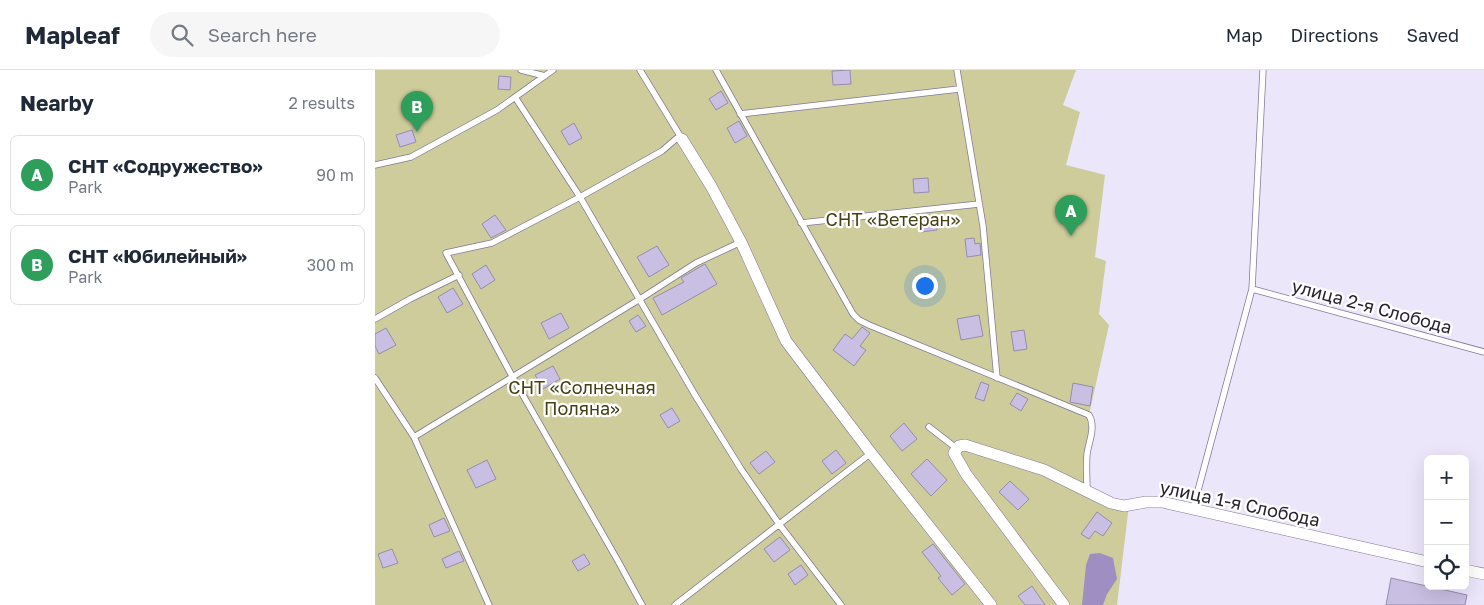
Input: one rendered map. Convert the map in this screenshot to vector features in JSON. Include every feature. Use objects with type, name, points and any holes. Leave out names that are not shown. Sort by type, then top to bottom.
[{"type":"street","points":[[682,139],[711,186],[741,242],[786,341],[871,453],[991,605]]},
{"type":"street","points":[[960,447],[954,453],[966,474],[1064,605]]},
{"type":"street","name":"улица 1-я Слобода","points":[[960,447],[1044,470],[1111,503],[1125,506],[1146,502],[1162,502],[1424,561]]},
{"type":"street","points":[[1469,571],[1484,574]]},
{"type":"lane","points":[[521,70],[545,76]]},
{"type":"lane","points":[[375,165],[411,157],[497,110],[553,70]]},
{"type":"lane","points":[[640,70],[682,139]]},
{"type":"lane","points":[[716,70],[853,314],[859,320],[1089,415],[1092,420],[1092,429],[1087,454],[1087,490]]},
{"type":"lane","points":[[957,70],[983,226],[997,378]]},
{"type":"lane","points":[[1193,509],[1252,289],[1263,70]]},
{"type":"lane","points":[[740,114],[959,89]]},
{"type":"lane","points":[[515,97],[579,197],[695,395],[741,469],[779,524],[841,605]]},
{"type":"lane","points":[[642,605],[512,376],[447,253],[492,243],[661,151],[677,138],[682,139]]},
{"type":"lane","points":[[801,223],[979,204]]},
{"type":"lane","points":[[414,437],[696,264],[741,242]]},
{"type":"lane","points":[[375,319],[459,275]]},
{"type":"lane","name":"улица 2-я Слобода","points":[[1252,289],[1484,352]]},
{"type":"lane","points":[[375,378],[414,437],[489,605]]},
{"type":"lane","points":[[929,427],[960,447]]},
{"type":"lane","points":[[675,605],[871,453]]},
{"type":"green space","points":[[375,70],[1076,70],[1063,105],[1080,112],[1066,165],[1105,175],[1095,257],[1106,261],[1099,314],[1109,325],[1089,415],[1092,420],[1088,454],[1087,490],[1129,505],[1117,605],[375,605]]},
{"type":"shaded area","points":[[1100,553],[1113,558],[1117,579],[1107,594],[1103,605],[1082,605],[1086,565],[1090,554]]},
{"type":"building","points":[[850,70],[851,84],[833,85],[832,71]]},
{"type":"building","points":[[499,76],[511,77],[510,90],[498,89]]},
{"type":"building","points":[[721,91],[728,103],[716,110],[709,99]]},
{"type":"building","points":[[739,121],[747,136],[735,143],[727,128]]},
{"type":"building","points":[[574,123],[582,138],[569,145],[561,131]]},
{"type":"building","points":[[412,130],[416,142],[400,147],[396,135]]},
{"type":"building","points":[[928,178],[929,192],[914,193],[913,179]]},
{"type":"building","points":[[495,215],[506,230],[491,238],[482,224]]},
{"type":"building","points":[[936,216],[937,230],[921,232],[920,218]]},
{"type":"building","points":[[974,238],[975,244],[980,243],[981,255],[967,257],[965,239]]},
{"type":"building","points":[[657,246],[669,265],[649,277],[637,257]]},
{"type":"building","points":[[705,264],[717,284],[662,315],[653,298],[684,282],[681,278]]},
{"type":"building","points":[[486,265],[495,280],[481,289],[472,274]]},
{"type":"building","points":[[453,288],[463,304],[447,313],[438,297]]},
{"type":"building","points":[[561,313],[569,328],[549,339],[541,323]]},
{"type":"building","points":[[638,315],[646,326],[636,332],[629,321]]},
{"type":"building","points":[[979,315],[983,336],[961,340],[957,319]]},
{"type":"building","points":[[862,327],[870,333],[860,346],[866,350],[854,366],[833,350],[845,334],[852,339]]},
{"type":"building","points":[[386,328],[396,345],[379,354],[375,346],[375,334]]},
{"type":"building","points":[[1024,330],[1027,349],[1014,351],[1011,332]]},
{"type":"building","points":[[553,366],[560,379],[543,389],[535,375]]},
{"type":"building","points":[[981,382],[989,385],[984,401],[975,398]]},
{"type":"building","points":[[1073,383],[1093,387],[1090,406],[1070,402]]},
{"type":"building","points":[[1017,393],[1028,399],[1021,411],[1010,404]]},
{"type":"building","points":[[672,408],[680,421],[668,428],[660,415]]},
{"type":"building","points":[[904,423],[917,439],[902,451],[890,436]]},
{"type":"building","points":[[836,450],[846,463],[832,474],[822,461]]},
{"type":"building","points":[[766,451],[775,462],[759,474],[750,463]]},
{"type":"building","points":[[927,459],[947,480],[931,496],[911,474]]},
{"type":"building","points":[[487,460],[496,479],[476,488],[467,470]]},
{"type":"building","points":[[1010,481],[1029,499],[1018,510],[999,492]]},
{"type":"building","points":[[1097,512],[1112,523],[1103,536],[1095,531],[1089,539],[1081,534]]},
{"type":"building","points":[[444,518],[450,531],[434,537],[429,525]]},
{"type":"building","points":[[780,537],[790,550],[774,562],[764,549]]},
{"type":"building","points":[[933,544],[965,584],[952,595],[938,578],[941,576],[922,552]]},
{"type":"building","points":[[392,549],[398,563],[383,568],[378,554]]},
{"type":"building","points":[[459,551],[464,561],[446,568],[442,559]]},
{"type":"building","points":[[584,554],[590,564],[578,571],[572,561]]},
{"type":"building","points":[[801,565],[808,575],[795,585],[788,574]]},
{"type":"building","points":[[1391,578],[1424,585],[1424,590],[1445,590],[1467,595],[1465,605],[1386,605]]},
{"type":"building","points":[[1032,586],[1045,605],[1025,605],[1018,596]]},
{"type":"place","name":"СНТ «Юбилейный»","points":[[417,132]]},
{"type":"place","name":"СНТ «Содружество»","points":[[1071,236]]},
{"type":"park label","name":"СНТ «Ветеран»","points":[[893,219]]},
{"type":"park label","name":"СНТ «Солнечная Поляна»","points":[[582,397]]}]
